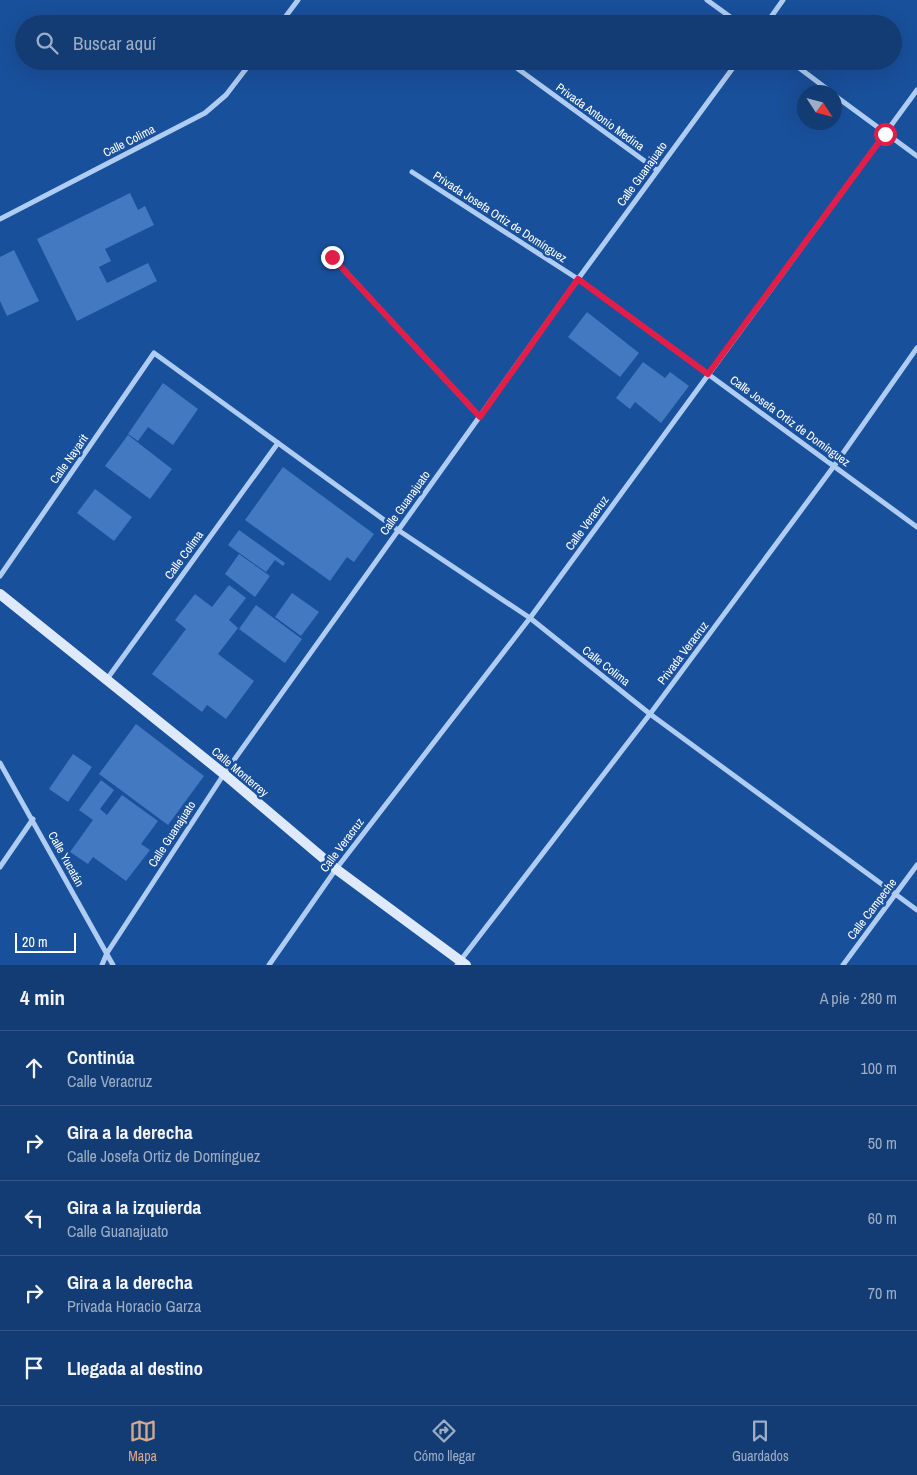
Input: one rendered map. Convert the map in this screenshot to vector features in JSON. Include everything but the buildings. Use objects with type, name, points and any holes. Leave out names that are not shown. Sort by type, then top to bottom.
[{"type":"street","points":[[287,15],[298,0]]},
{"type":"street","points":[[708,0],[728,15]]},
{"type":"street","points":[[772,15],[783,0]]},
{"type":"street","name":"Calle Colima","points":[[0,219],[205,113],[226,95],[245,70]]},
{"type":"street","name":"Privada Antonio Medina","points":[[519,70],[657,170]]},
{"type":"street","name":"Calle Guanajuato","points":[[102,965],[107,953],[224,774],[578,279],[731,70]]},
{"type":"street","points":[[802,70],[822,85]]},
{"type":"street","name":"Calle Veracruz","points":[[269,965],[336,869],[530,618],[917,90]]},
{"type":"street","points":[[842,101],[917,156]]},
{"type":"street","name":"Privada Josefa Ortiz de Domínguez","points":[[412,172],[578,279]]},
{"type":"street","points":[[332,257],[480,417]]},
{"type":"street","name":"Calle Josefa Ortiz de Domínguez","points":[[578,279],[917,527]]},
{"type":"street","name":"Privada Veracruz","points":[[461,964],[834,466],[917,348]]},
{"type":"street","name":"Calle Colima","points":[[154,354],[398,530],[530,618],[650,714],[917,910]]},
{"type":"street","name":"Calle Nayarit","points":[[0,576],[154,354]]},
{"type":"street","name":"Calle Colima","points":[[107,679],[278,443]]},
{"type":"street","name":"Calle Monterrey","points":[[0,594],[224,774],[336,869],[461,964]]},
{"type":"street","name":"Calle Yucatán","points":[[0,763],[113,965]]},
{"type":"street","points":[[0,867],[33,819]]},
{"type":"street","name":"Calle Campeche","points":[[843,965],[917,865]]},
{"type":"route","points":[[332,257],[480,417],[578,279],[708,374],[885,134]]}]
